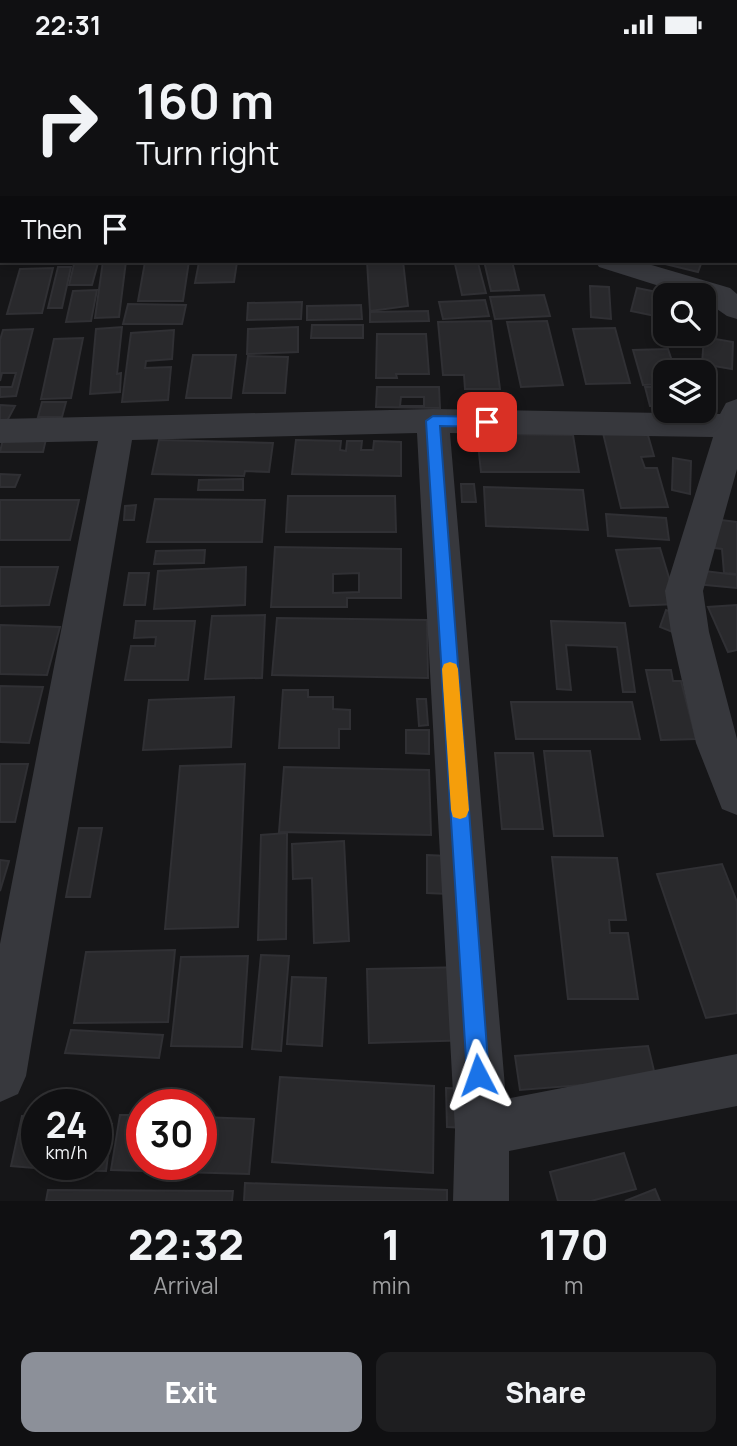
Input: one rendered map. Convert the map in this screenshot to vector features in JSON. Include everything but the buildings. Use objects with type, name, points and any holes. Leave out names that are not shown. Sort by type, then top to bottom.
[{"type":"street","points":[[616,263],[720,295],[737,309]]},
{"type":"street","points":[[0,431],[117,431],[433,421],[734,418],[684,591],[690,632],[717,743],[737,794]]},
{"type":"street","points":[[433,421],[482,1130],[481,1201]]},
{"type":"street","points":[[0,1076],[117,431]]},
{"type":"street","points":[[482,1130],[737,1080]]},
{"type":"slow traffic","points":[[450,669],[460,810]]},
{"type":"route","points":[[478,1075],[433,421],[487,422]]}]
